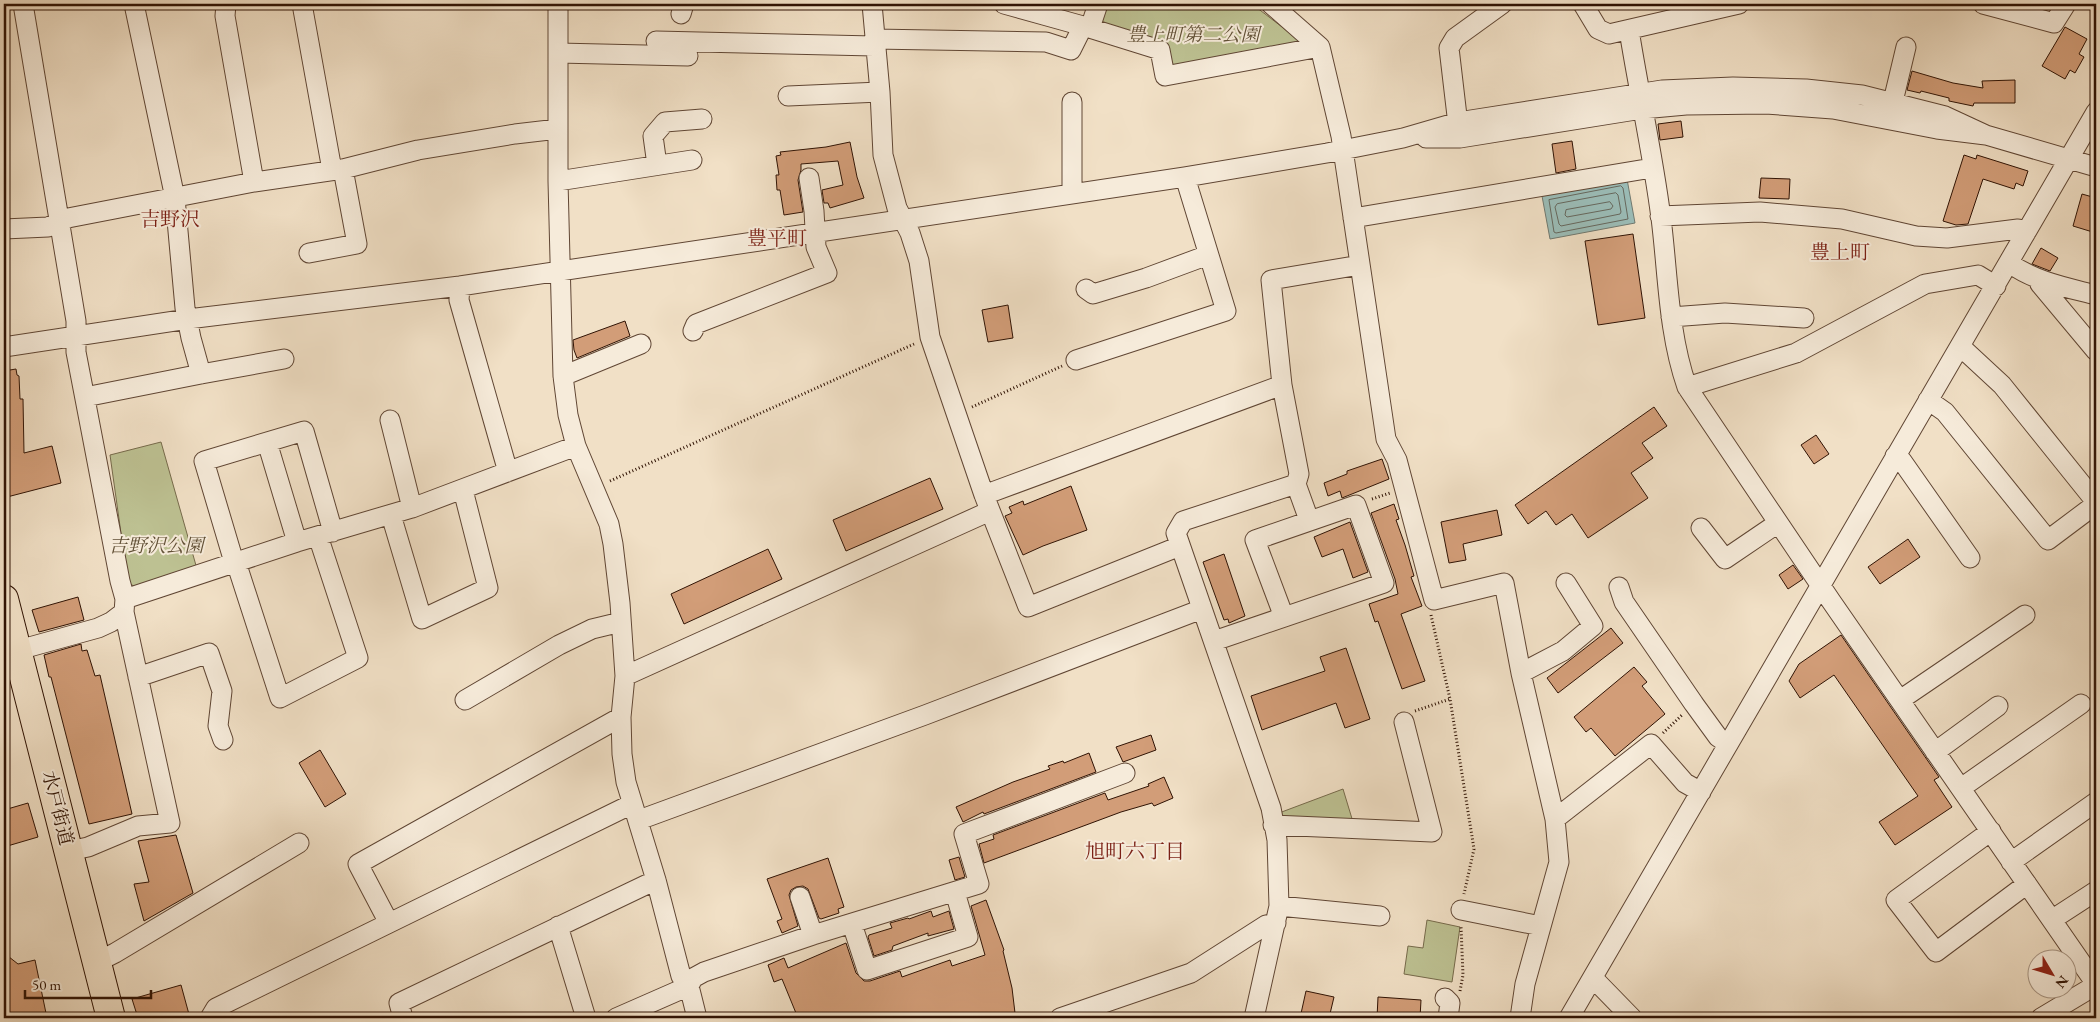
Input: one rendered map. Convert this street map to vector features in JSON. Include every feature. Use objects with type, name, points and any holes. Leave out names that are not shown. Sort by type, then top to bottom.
[{"type":"highway","name":"水戸街道","points":[[4,599],[11,652],[69,851],[111,1018]]},
{"type":"street","points":[[23,4],[76,321],[75,336],[85,397],[138,677],[170,823],[138,826],[88,847],[69,851]]},
{"type":"street","points":[[134,4],[175,198],[185,308],[201,374]]},
{"type":"street","points":[[226,4],[225,16],[254,182]]},
{"type":"street","points":[[302,4],[337,169],[357,244],[310,253]]},
{"type":"street","points":[[558,4],[558,181],[563,376],[568,415],[576,446],[609,524],[613,544],[620,603],[625,676],[621,717],[622,754],[626,782],[656,880],[681,976],[688,986],[697,1018]]},
{"type":"street","points":[[872,4],[874,43],[880,92],[883,154],[897,208],[910,233],[919,261],[930,336],[987,503],[1028,607],[1180,546]]},
{"type":"street","points":[[1004,4],[1160,50],[1165,76],[1320,47]]},
{"type":"street","points":[[656,41],[1046,42],[1071,50],[1087,27],[1098,4]]},
{"type":"street","points":[[1271,4],[1320,47],[1338,120],[1386,439],[1397,460],[1434,600],[1504,583],[1521,673],[1554,819],[1559,862],[1525,984],[1520,1018]]},
{"type":"street","points":[[1459,130],[1449,48],[1455,38],[1502,4]]},
{"type":"street","points":[[1582,4],[1598,29],[1609,34],[1737,4]]},
{"type":"street","points":[[1983,4],[2054,23],[2066,4]]},
{"type":"street","points":[[1629,30],[1660,216],[1671,317],[1687,386],[1778,523],[1935,752],[2011,862],[2095,978],[2041,1018]]},
{"type":"street","points":[[1891,110],[1906,47]]},
{"type":"street","points":[[558,52],[688,56]]},
{"type":"street","points":[[4,347],[188,320],[460,286],[1185,177],[1402,138],[1641,101],[1662,90],[1775,88],[1834,91],[1891,110],[1945,116],[1986,135],[2096,167]]},
{"type":"street","points":[[788,96],[880,92]]},
{"type":"street","points":[[1072,102],[1072,193]]},
{"type":"street","points":[[1569,1018],[2096,112]]},
{"type":"street","points":[[657,165],[653,136],[664,122],[702,119]]},
{"type":"street","points":[[4,229],[32,229],[48,226],[68,218],[254,182],[337,169],[418,150],[515,134],[558,130]]},
{"type":"street","points":[[558,181],[692,160]]},
{"type":"street","points":[[1353,218],[1652,168]]},
{"type":"street","points":[[1076,360],[1226,311],[1185,177]]},
{"type":"street","points":[[693,331],[696,324],[827,273],[816,247],[809,178]]},
{"type":"street","points":[[1660,216],[1760,212],[1842,219],[1916,236],[1947,238],[2018,229],[2027,231]]},
{"type":"street","points":[[1086,289],[1093,294],[1208,255]]},
{"type":"street","points":[[2009,263],[2024,274],[2041,281],[2096,296]]},
{"type":"street","points":[[1309,520],[1296,484],[1299,474],[1282,385],[1271,280],[1360,265]]},
{"type":"street","points":[[1687,386],[1796,354],[1926,284],[1978,275],[1996,286]]},
{"type":"street","points":[[2041,281],[2040,284],[2096,351]]},
{"type":"street","points":[[460,286],[460,300],[508,472]]},
{"type":"street","points":[[1671,317],[1725,313],[1804,318]]},
{"type":"street","points":[[563,376],[641,344]]},
{"type":"street","points":[[1928,400],[1945,412],[2048,540],[2096,503],[2002,384],[1961,347]]},
{"type":"street","points":[[85,397],[284,360]]},
{"type":"street","points":[[625,676],[987,503],[1282,385]]},
{"type":"street","points":[[390,420],[412,508]]},
{"type":"street","points":[[304,431],[326,534],[358,658],[280,698],[204,460],[304,431]]},
{"type":"street","points":[[267,442],[297,542]]},
{"type":"street","points":[[11,652],[98,628],[111,622],[125,605],[235,562],[412,508],[576,446]]},
{"type":"street","points":[[1895,456],[1902,461],[1970,558]]},
{"type":"street","points":[[1254,1018],[1277,914],[1279,874],[1274,825],[1271,808],[1176,533],[1183,521],[1296,484]]},
{"type":"street","points":[[391,515],[422,619],[488,588],[463,490]]},
{"type":"street","points":[[1214,641],[1384,583],[1356,505],[1255,540],[1284,617]]},
{"type":"street","points":[[1701,528],[1725,559],[1778,523]]},
{"type":"street","points":[[1521,673],[1562,651],[1593,626],[1566,583]]},
{"type":"street","points":[[1620,587],[1624,602],[1694,704],[1718,737],[1728,744]]},
{"type":"street","points":[[210,1018],[216,1008],[389,923],[635,812],[925,715],[1202,609]]},
{"type":"street","points":[[1900,700],[2025,615]]},
{"type":"street","points":[[465,700],[559,645],[592,629],[620,622]]},
{"type":"street","points":[[138,677],[209,654],[222,690],[218,726],[223,740]]},
{"type":"street","points":[[1961,788],[2081,704]]},
{"type":"street","points":[[1935,752],[1998,706]]},
{"type":"street","points":[[389,923],[358,864],[621,717]]},
{"type":"street","points":[[1274,825],[1432,832],[1404,722]]},
{"type":"street","points":[[1554,819],[1651,744],[1685,783],[1701,792]]},
{"type":"street","points":[[616,1018],[688,986],[693,978],[704,972],[812,935],[979,884],[964,834],[1125,773]]},
{"type":"street","points":[[2011,862],[2096,802]]},
{"type":"street","points":[[1990,831],[1896,900],[1936,952],[2027,884]]},
{"type":"street","points":[[97,962],[116,953],[299,843]]},
{"type":"street","points":[[403,1018],[399,1003],[656,880]]},
{"type":"street","points":[[2053,919],[2096,891]]},
{"type":"street","points":[[852,924],[868,970],[968,937],[955,892]]},
{"type":"street","points":[[800,897],[812,935]]},
{"type":"street","points":[[1461,910],[1541,926]]},
{"type":"street","points":[[1060,1018],[1191,973],[1266,925],[1277,914],[1380,916]]},
{"type":"street","points":[[558,926],[586,1018]]},
{"type":"street","points":[[1593,978],[1632,1018]]},
{"type":"street","points":[[1448,1018],[1453,995]]},
{"type":"path","points":[[595,488],[930,336]]},
{"type":"path","points":[[957,414],[1076,360]]},
{"type":"path","points":[[1356,505],[1404,487]]},
{"type":"path","points":[[1434,600],[1430,610],[1450,699],[1474,849],[1461,910],[1463,975],[1453,995]]},
{"type":"path","points":[[1404,722],[1410,713],[1450,699]]},
{"type":"path","points":[[1651,744],[1694,704]]},
{"type":"green space","name":"豊上町第二公園","points":[[1103,4],[1252,4],[1303,43],[1174,68],[1101,25]]},
{"type":"green space","name":"吉野沢公園","points":[[161,442],[197,569],[140,589],[128,583],[110,455]]},
{"type":"green space","points":[[1343,789],[1353,822],[1288,822],[1279,813]]},
{"type":"green space","points":[[1427,920],[1460,927],[1452,982],[1404,974],[1408,946],[1423,948]]},
{"type":"water","points":[[1627,179],[1635,223],[1550,239],[1542,196]]},
{"type":"building","points":[[2065,27],[2087,39],[2079,54],[2084,57],[2075,73],[2070,70],[2065,79],[2042,66]]},
{"type":"building","points":[[1912,71],[1953,83],[1983,88],[1982,81],[2015,80],[2015,103],[1974,103],[1973,106],[1949,101],[1949,98],[1921,91],[1920,93],[1907,90]]},
{"type":"building","points":[[1681,121],[1683,137],[1660,140],[1658,124]]},
{"type":"building","points":[[1572,141],[1576,169],[1556,173],[1552,144]]},
{"type":"building","points":[[850,142],[857,177],[864,198],[830,208],[828,203],[824,203],[822,190],[843,185],[838,161],[801,164],[798,180],[803,212],[784,215],[780,190],[777,190],[776,175],[779,175],[776,156],[781,155],[780,152],[826,147]]},
{"type":"building","points":[[1964,155],[1976,159],[1977,155],[2028,171],[2023,186],[2016,183],[2014,189],[1983,179],[1968,224],[1956,225],[1943,221]]},
{"type":"building","points":[[1761,178],[1790,179],[1789,199],[1759,198]]},
{"type":"building","points":[[2082,194],[2096,198],[2096,233],[2073,226]]},
{"type":"building","points":[[1633,234],[1645,318],[1598,325],[1585,241]]},
{"type":"building","points":[[2041,248],[2058,258],[2050,271],[2032,264]]},
{"type":"building","points":[[1008,305],[1013,338],[988,342],[982,310]]},
{"type":"building","points":[[625,321],[630,336],[577,358],[573,340]]},
{"type":"building","points":[[16,369],[19,376],[20,399],[23,399],[24,453],[52,446],[61,483],[7,497],[4,483],[4,371]]},
{"type":"building","points":[[1654,407],[1667,426],[1642,443],[1653,458],[1631,473],[1648,498],[1588,538],[1572,514],[1556,525],[1546,511],[1528,524],[1515,505]]},
{"type":"building","points":[[1816,435],[1829,454],[1814,464],[1801,445]]},
{"type":"building","points":[[1382,459],[1389,479],[1342,498],[1340,491],[1328,496],[1324,483],[1347,474],[1347,471]]},
{"type":"building","points":[[930,478],[943,509],[846,551],[833,520]]},
{"type":"building","points":[[1071,486],[1087,530],[1023,555],[1005,516],[1012,513],[1009,507],[1023,501],[1024,505]]},
{"type":"building","points":[[1394,504],[1399,519],[1396,520],[1414,576],[1411,577],[1422,606],[1401,614],[1425,681],[1402,689],[1378,621],[1375,622],[1369,604],[1398,594],[1395,579],[1371,513]]},
{"type":"building","points":[[1497,510],[1502,535],[1463,544],[1466,560],[1449,563],[1441,522]]},
{"type":"building","points":[[1350,522],[1368,572],[1353,578],[1343,549],[1322,557],[1314,537]]},
{"type":"building","points":[[1908,539],[1920,557],[1880,584],[1868,567]]},
{"type":"building","points":[[768,549],[782,579],[684,624],[671,594]]},
{"type":"building","points":[[1224,554],[1245,616],[1229,623],[1228,619],[1224,620],[1203,562]]},
{"type":"building","points":[[1793,565],[1803,579],[1788,589],[1779,575]]},
{"type":"building","points":[[78,597],[84,620],[39,632],[32,610]]},
{"type":"building","points":[[1611,628],[1623,643],[1558,693],[1547,678]]},
{"type":"building","points":[[1841,635],[1939,777],[1934,780],[1952,807],[1895,845],[1879,822],[1918,796],[1834,675],[1800,698],[1789,681],[1799,664]]},
{"type":"building","points":[[81,644],[82,651],[87,650],[95,676],[100,675],[132,814],[89,824],[44,655]]},
{"type":"building","points":[[1346,648],[1370,719],[1345,728],[1336,703],[1262,730],[1251,696],[1325,671],[1320,657]]},
{"type":"building","points":[[1634,667],[1647,682],[1642,686],[1665,714],[1615,756],[1591,728],[1586,732],[1574,717]]},
{"type":"building","points":[[1151,735],[1156,750],[1123,762],[1116,747]]},
{"type":"building","points":[[320,750],[346,794],[325,807],[299,763]]},
{"type":"building","points":[[1089,753],[1096,772],[984,814],[983,812],[963,822],[956,807],[1013,782],[1050,769],[1048,766],[1063,761],[1064,763]]},
{"type":"building","points":[[1164,777],[1173,798],[1154,806],[1152,803],[1121,812],[984,863],[979,844],[994,839],[993,835],[1105,793],[1108,800],[1149,786],[1148,784]]},
{"type":"building","points":[[28,803],[38,837],[4,847],[4,810]]},
{"type":"building","points":[[176,835],[193,893],[144,921],[134,884],[149,882],[138,841]]},
{"type":"building","points":[[959,857],[965,877],[955,880],[949,860]]},
{"type":"building","points":[[828,858],[844,907],[838,909],[839,913],[821,919],[808,889],[803,886],[796,887],[791,890],[789,895],[798,926],[782,933],[777,921],[782,919],[767,879]]},
{"type":"building","points":[[986,900],[1004,950],[1015,1013],[964,1018],[798,1018],[782,979],[774,982],[768,965],[784,958],[788,968],[846,943],[856,973],[864,981],[870,981],[900,971],[902,977],[950,960],[952,966],[985,955],[971,906]]},
{"type":"building","points":[[931,911],[933,917],[949,911],[954,929],[928,936],[928,933],[893,946],[892,950],[874,956],[869,935],[892,928],[890,923]]},
{"type":"building","points":[[4,953],[18,964],[35,960],[47,1018],[4,1018]]},
{"type":"building","points":[[181,985],[190,1018],[138,1018],[132,999]]},
{"type":"building","points":[[1306,991],[1334,997],[1329,1018],[1300,1018]]},
{"type":"building","points":[[1378,997],[1421,1000],[1420,1018],[1377,1018]]},
{"type":"district","name":"吉野沢","points":[[170,219]]},
{"type":"district","name":"豊平町","points":[[777,238]]},
{"type":"district","name":"豊上町","points":[[1840,252]]},
{"type":"district","name":"旭町六丁目","points":[[1135,851]]}]
